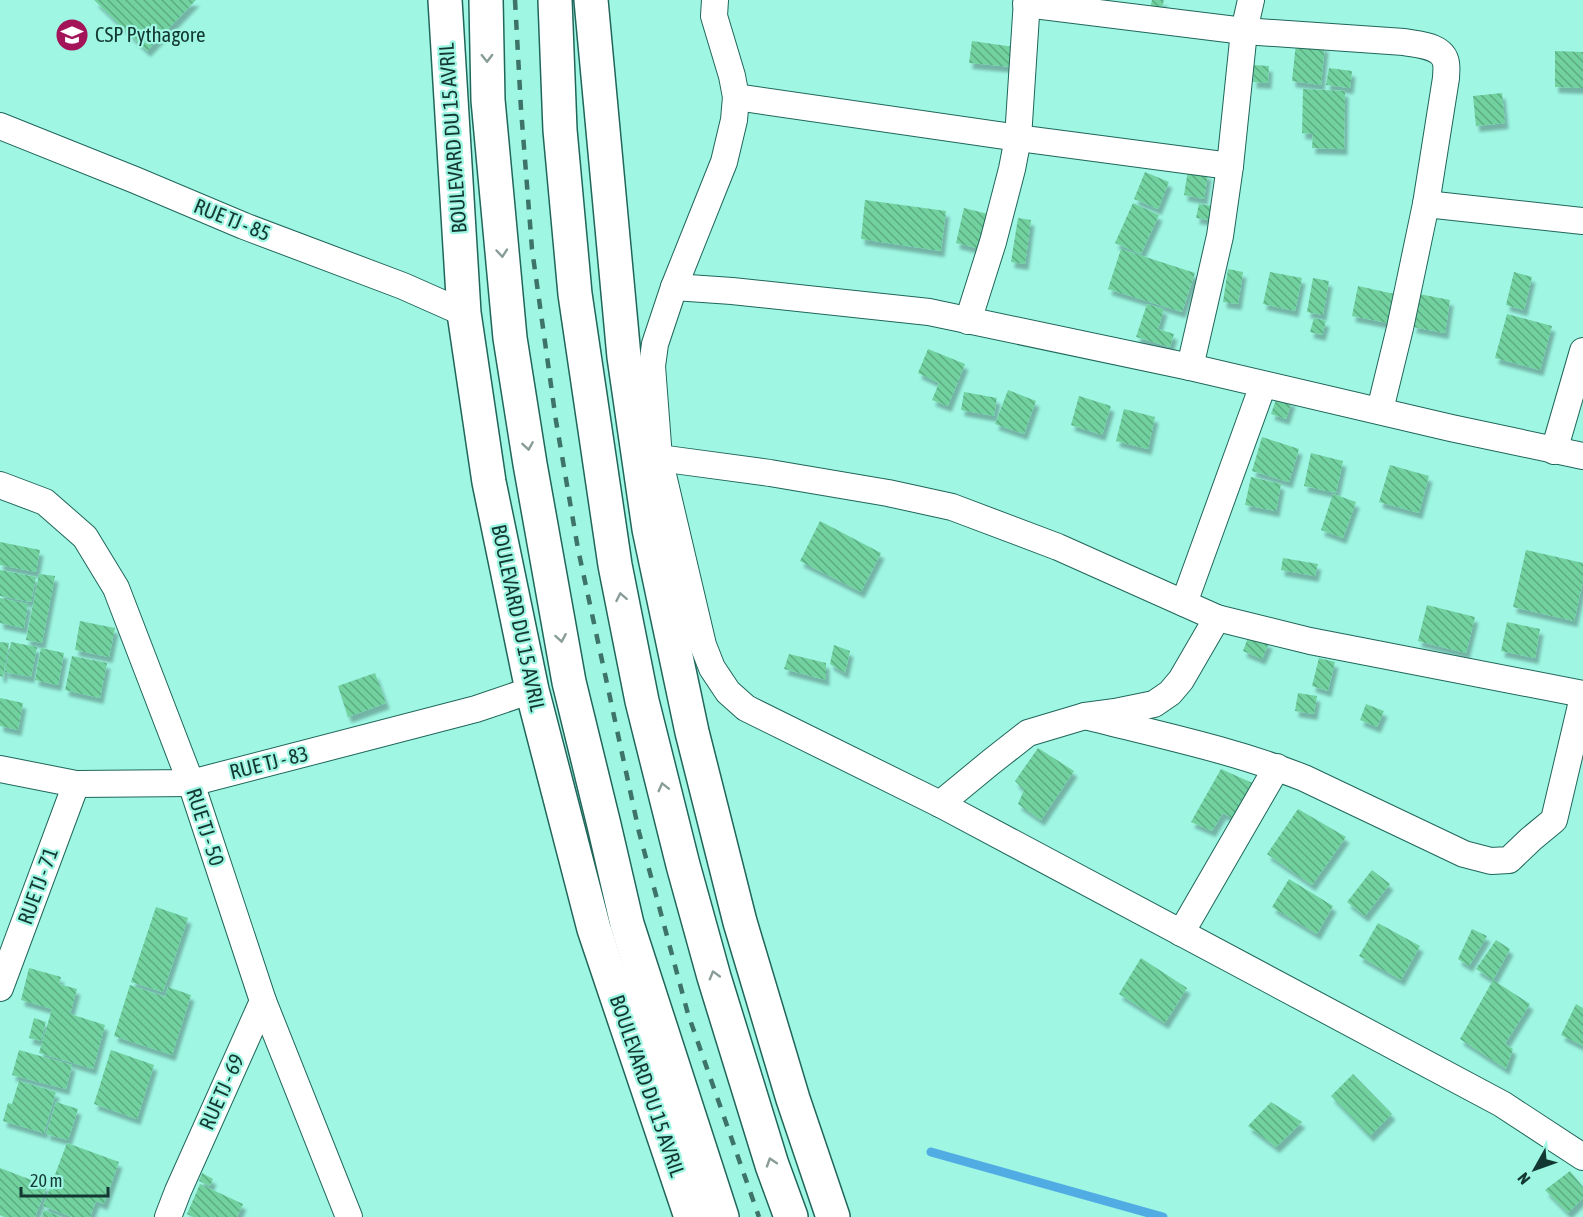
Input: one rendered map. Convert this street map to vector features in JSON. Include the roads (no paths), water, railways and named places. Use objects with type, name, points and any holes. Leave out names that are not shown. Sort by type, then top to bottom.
[{"type":"main road","name":"BOULEVARD DU 15 AVRIL","points":[[445,0],[464,313],[489,482],[532,690],[594,929],[691,1217]]},
{"type":"main road","name":"BOULEVARD DU 15 AVRIL","points":[[486,0],[488,100],[510,338],[569,682],[627,924],[722,1217]]},
{"type":"main road","points":[[555,0],[560,130],[575,294],[622,599],[642,701],[683,866],[714,977],[772,1165],[791,1217]]},
{"type":"main road","points":[[591,0],[624,357],[649,530],[692,732],[740,922],[793,1099],[833,1217]]},
{"type":"street","points":[[715,0],[714,16],[732,76],[736,98],[734,120],[724,162],[674,287],[655,344],[651,366],[659,458],[703,645],[712,668],[728,692],[746,708],[940,804],[1502,1104],[1583,1156]]},
{"type":"street","points":[[1190,367],[1220,236],[1244,31],[1251,0]]},
{"type":"street","points":[[968,321],[993,242],[1018,138],[1026,2],[1244,31],[1404,42],[1429,47],[1438,50],[1443,56],[1446,63],[1446,78],[1426,204],[1380,410]]},
{"type":"street","points":[[736,98],[1230,166]]},
{"type":"street","name":"RUE TJ - 85","points":[[0,126],[244,226],[403,286],[464,313]]},
{"type":"street","points":[[1426,204],[1583,221]]},
{"type":"street","points":[[674,287],[930,312],[1190,367],[1583,456]]},
{"type":"street","points":[[1554,451],[1583,351]]},
{"type":"street","points":[[1184,603],[1263,385]]},
{"type":"street","points":[[659,458],[781,475],[888,493],[952,507],[1058,547],[1217,618],[1310,641],[1583,695],[1554,820],[1509,860],[1491,861],[1464,854],[1277,767],[1085,716]]},
{"type":"street","name":"RUE TJ - 50","points":[[0,485],[45,502],[85,537],[116,588],[191,783],[263,1001],[349,1217]]},
{"type":"street","points":[[940,804],[1028,733],[1085,716],[1154,704],[1170,693],[1181,680],[1217,618]]},
{"type":"street","name":"RUE TJ - 83","points":[[0,769],[76,784],[191,783],[476,709],[532,690]]},
{"type":"street","points":[[1181,933],[1277,767]]},
{"type":"street","name":"RUE TJ - 71","points":[[0,988],[76,784]]},
{"type":"street","name":"RUE TJ - 69","points":[[168,1217],[263,1001]]},
{"type":"waterway","points":[[931,1152],[1163,1217]]},
{"type":"railway","points":[[515,0],[532,249],[556,421],[578,549],[639,832],[688,1014],[759,1217]]},
{"type":"place","name":"CSP Pythagore","points":[[72,35]]}]
